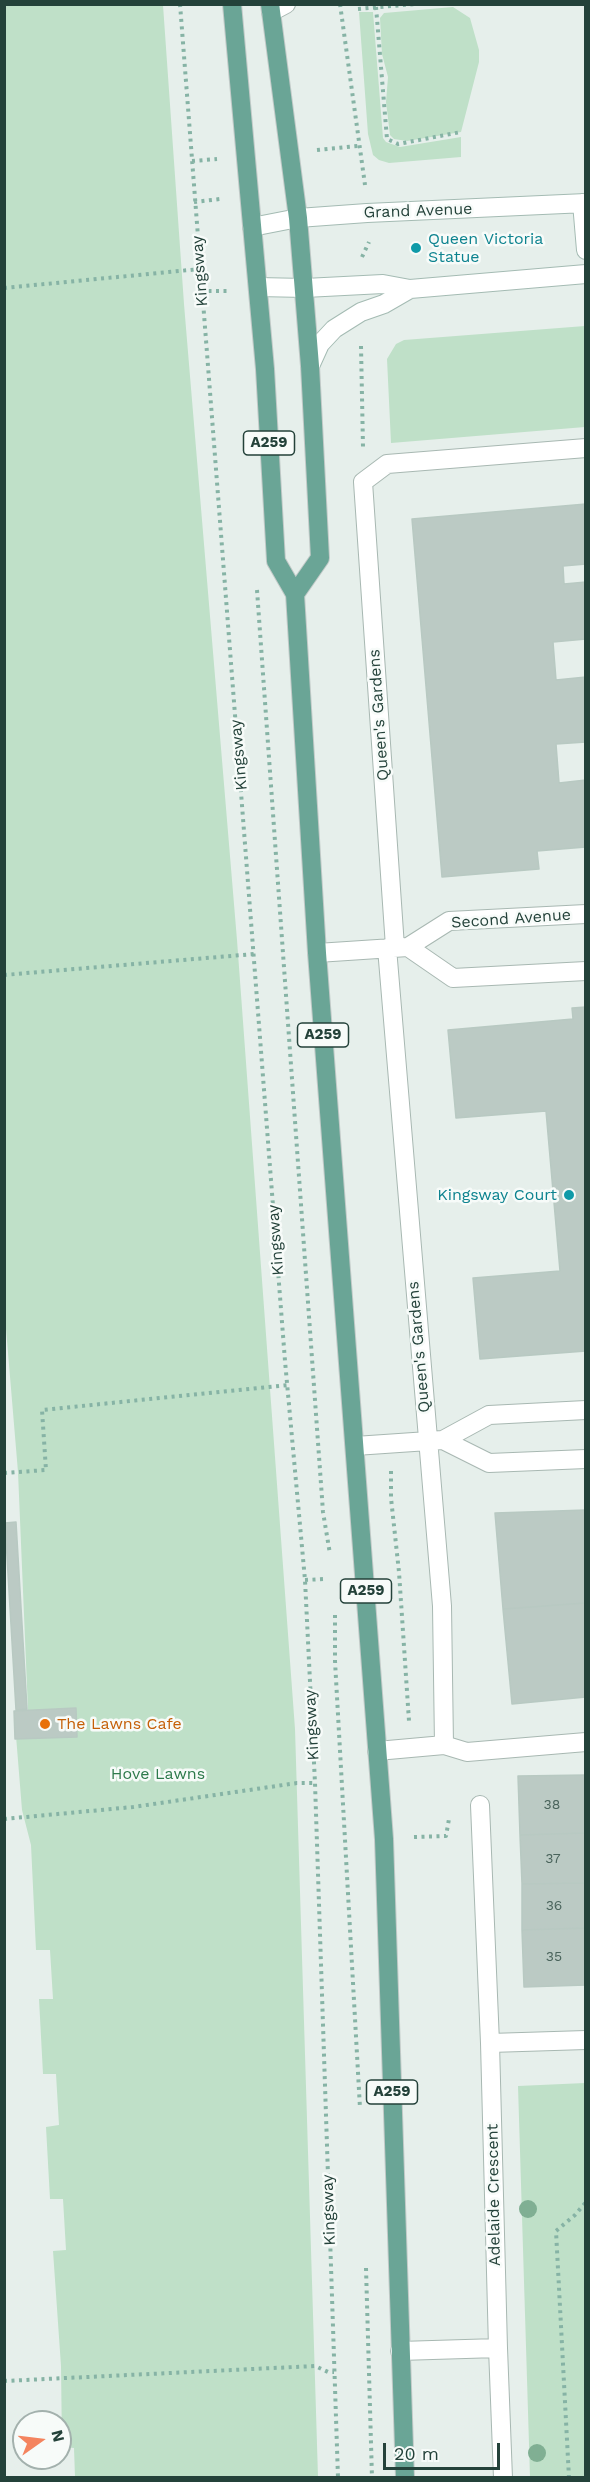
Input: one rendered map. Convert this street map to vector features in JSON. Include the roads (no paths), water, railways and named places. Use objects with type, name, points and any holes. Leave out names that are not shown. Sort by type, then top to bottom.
[{"type":"main road","name":"A259","points":[[232,4],[258,287],[276,561],[295,594],[317,953],[384,1839],[405,2478]]},
{"type":"main road","name":"A259","points":[[276,7],[304,288],[320,558],[295,594]]},
{"type":"street","name":"Grand Avenue","points":[[252,227],[298,218],[584,203]]},
{"type":"street","points":[[584,203],[585,250]]},
{"type":"street","points":[[258,287],[304,288],[383,284],[410,289],[585,274]]},
{"type":"street","points":[[310,366],[320,344],[333,329],[361,312],[384,304],[410,289]]},
{"type":"street","name":"Queen's Gardens","points":[[444,1745],[442,1606],[435,1441],[363,482],[387,464],[585,448]]},
{"type":"street","name":"Second Avenue","points":[[317,953],[397,947],[449,921],[585,914]]},
{"type":"street","points":[[397,947],[453,978],[585,971]]},
{"type":"street","points":[[355,1446],[435,1441],[489,1415],[585,1410]]},
{"type":"street","points":[[435,1441],[489,1463],[585,1459]]},
{"type":"street","points":[[377,1751],[444,1745],[467,1752],[585,1742]]},
{"type":"street","name":"Adelaide Crescent","points":[[480,1804],[504,2478]]},
{"type":"street","points":[[490,2043],[585,2040]]},
{"type":"street","points":[[400,2351],[498,2348]]},
{"type":"place","name":"Queen Victoria Statue","points":[[416,248]]},
{"type":"place","name":"Kingsway Court","points":[[569,1195]]},
{"type":"place","name":"The Lawns Cafe","points":[[45,1724]]},
{"type":"park label","name":"Hove Lawns","points":[[158,1774]]}]
